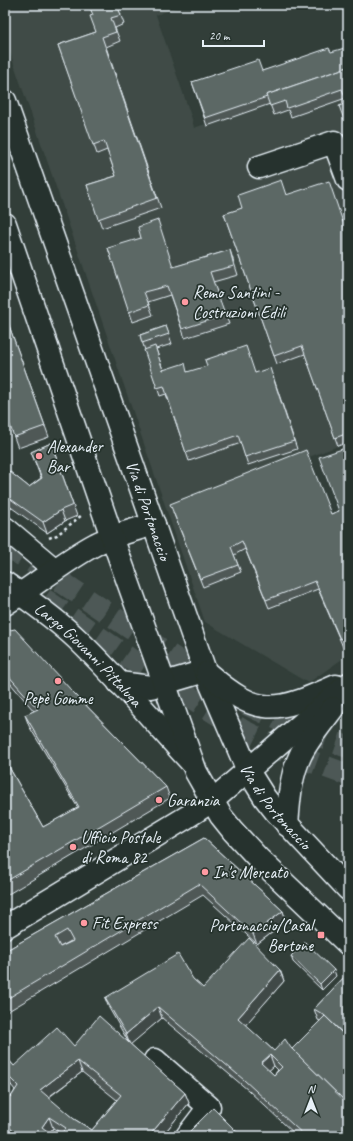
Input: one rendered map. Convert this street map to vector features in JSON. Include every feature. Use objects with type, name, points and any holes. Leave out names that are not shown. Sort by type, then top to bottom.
[{"type":"main road","name":"Via di Portonaccio","points":[[5,101],[205,671],[248,771],[264,798],[287,825],[348,888]]},
{"type":"main road","points":[[259,167],[334,142],[348,180]]},
{"type":"main road","points":[[5,224],[112,537],[192,763],[212,801],[227,823],[248,847],[348,944]]},
{"type":"main road","name":"Largo Giovanni Pittaluga","points":[[10,594],[55,570],[84,551],[112,537],[154,524]]},
{"type":"main road","points":[[5,528],[55,570]]},
{"type":"main road","name":"Largo Giovanni Pittaluga","points":[[10,594],[39,608],[76,638],[192,763]]},
{"type":"main road","points":[[119,683],[151,687],[205,671],[224,688],[249,703],[261,706],[277,707],[290,704],[348,680]]},
{"type":"main road","points":[[5,927],[212,801],[348,684]]},
{"type":"main road","points":[[287,825],[290,789],[300,757],[305,747],[348,688]]},
{"type":"main road","points":[[155,1060],[209,1107],[187,1136]]},
{"type":"path","points":[[45,539],[57,535],[82,515],[81,508]]},
{"type":"shaded area","points":[[5,5],[183,5],[156,15],[194,128],[348,73],[348,339],[305,355],[338,446],[309,457],[348,557],[348,655],[308,683],[205,622],[5,38]]},
{"type":"building","points":[[97,5],[117,5],[121,15],[111,18],[116,32],[102,37],[157,198],[98,219],[87,185],[116,176],[104,141],[93,145],[58,45],[96,32],[90,16],[93,15],[90,8]]},
{"type":"building","points":[[348,47],[348,67],[205,118],[192,82],[258,60],[262,71],[329,48],[331,52]]},
{"type":"building","points":[[348,67],[348,130],[339,106],[347,103],[342,89],[287,108],[285,101],[270,106],[266,95]]},
{"type":"building","points":[[281,180],[286,195],[329,181],[348,237],[348,433],[335,438],[302,346],[274,356],[224,214],[242,208],[238,195]]},
{"type":"building","points":[[158,220],[173,267],[230,250],[234,266],[210,272],[225,315],[182,329],[167,286],[144,292],[149,305],[129,312],[108,248],[141,238],[138,227]]},
{"type":"building","points":[[7,320],[45,426],[14,437],[5,411],[5,321]]},
{"type":"building","points":[[166,326],[169,334],[142,343],[140,335]]},
{"type":"building","points":[[155,346],[163,370],[185,363],[187,372],[207,366],[205,360],[246,346],[255,373],[270,368],[294,441],[245,457],[238,435],[186,453],[164,386],[157,388],[144,350]]},
{"type":"building","points":[[51,443],[73,505],[61,510],[43,522],[5,495],[5,468],[29,487],[42,478],[31,452]]},
{"type":"building","points":[[348,447],[348,636],[340,639],[315,581],[266,600],[242,541],[231,547],[238,565],[200,579],[170,504],[306,450],[331,514],[339,511],[319,457]]},
{"type":"building","points":[[15,629],[72,691],[166,787],[5,882],[5,760],[43,827],[79,807],[25,715],[38,709],[5,673],[5,631]]},
{"type":"building","points":[[204,838],[283,911],[253,934],[199,884],[5,1000],[5,951]],"holes":[[[67,930],[73,941],[60,947],[55,937]]]},
{"type":"building","points":[[249,938],[280,970],[238,1018],[274,1051],[285,1039],[291,1048],[348,1104],[348,1136],[305,1136],[244,1080],[158,1007],[126,1034],[105,998],[178,954],[193,979],[203,988]],"holes":[[[270,1055],[282,1067],[274,1075],[261,1063]]]},
{"type":"building","points":[[305,942],[334,970],[320,984],[291,956]]},
{"type":"building","points":[[348,973],[348,1038],[324,1015],[314,1009]]},
{"type":"building","points":[[99,1016],[185,1093],[149,1136],[58,1136],[66,1128],[49,1117],[42,1127],[54,1136],[20,1136],[5,1124],[5,1092],[11,1097],[18,1086],[7,1075],[5,1077],[5,1056],[14,1066],[57,1027],[74,1046]],"holes":[[[78,1061],[121,1095],[92,1130],[74,1119],[40,1090]]]},
{"type":"building","points":[[325,1016],[348,1039],[348,1104],[292,1049]]},
{"type":"building","points":[[213,1108],[241,1136],[189,1136],[187,1134]]},
{"type":"tunnel","points":[[5,544],[210,682]]},
{"type":"tunnel","points":[[44,599],[130,659],[242,730],[288,753],[348,775]]},
{"type":"tunnel","points":[[246,704],[305,732],[348,747]]},
{"type":"place","name":"Remo Santini - Costruzioni Edili","points":[[185,302]]},
{"type":"place","name":"Alexander Bar","points":[[39,456]]},
{"type":"place","name":"Pepè Gomme","points":[[58,681]]},
{"type":"place","name":"Garanzia","points":[[159,800]]},
{"type":"place","name":"Ufficio Postale di Roma 82","points":[[73,847]]},
{"type":"place","name":"In's Mercato","points":[[205,872]]},
{"type":"place","name":"Fit Express","points":[[84,923]]},
{"type":"place","name":"Portonaccio/Casal Bertone","points":[[321,935]]}]
